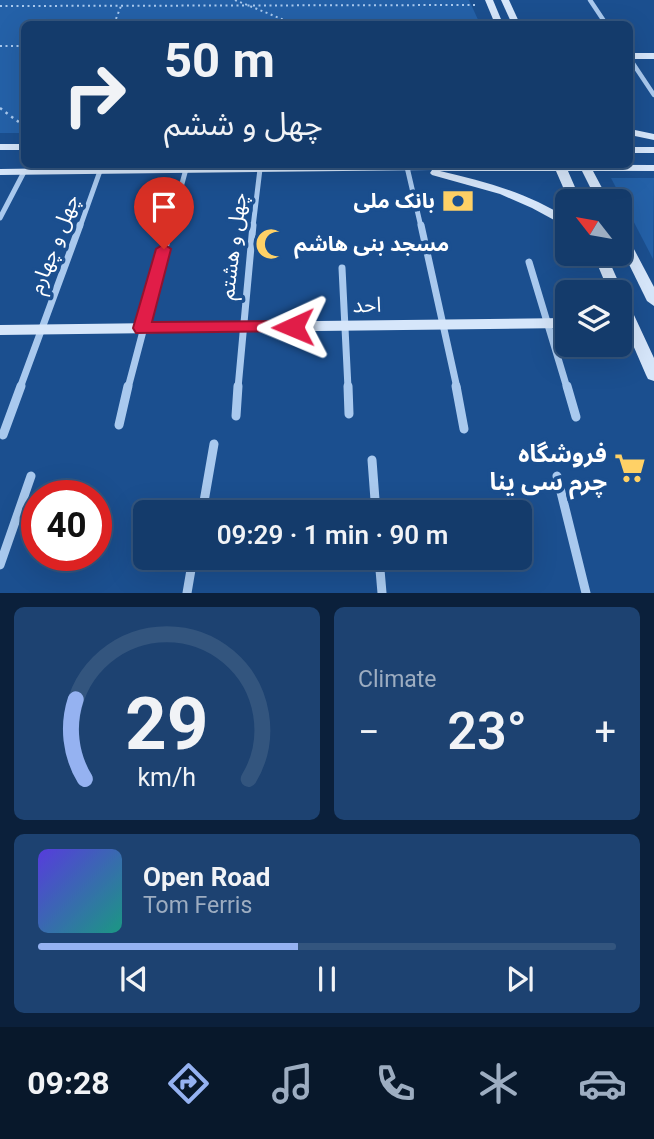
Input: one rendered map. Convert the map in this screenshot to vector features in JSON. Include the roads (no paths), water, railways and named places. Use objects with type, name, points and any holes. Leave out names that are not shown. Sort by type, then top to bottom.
[{"type":"main road","points":[[505,0],[515,21]]},
{"type":"main road","points":[[490,3],[498,21]]},
{"type":"main road","points":[[633,58],[654,56]]},
{"type":"main road","points":[[633,132],[654,136]]},
{"type":"main road","points":[[0,147],[21,147]]},
{"type":"main road","points":[[633,150],[654,150]]},
{"type":"main road","points":[[633,167],[654,168]]},
{"type":"main road","points":[[0,172],[334,168]]},
{"type":"main road","points":[[411,168],[517,195],[555,215]]},
{"type":"main road","points":[[561,168],[570,189]]},
{"type":"main road","points":[[585,168],[596,189]]},
{"type":"main road","points":[[632,258],[654,302]]},
{"type":"main road","name":"احد","points":[[0,330],[555,324]]},
{"type":"main road","points":[[632,335],[654,375]]},
{"type":"street","points":[[590,0],[604,21]]},
{"type":"street","points":[[633,63],[654,95]]},
{"type":"street","points":[[407,168],[445,325],[464,429]]},
{"type":"street","points":[[119,425],[142,328],[186,169]]},
{"type":"street","name":"چهل و هشتم","points":[[236,416],[241,327],[260,169]]},
{"type":"street","name":"چهل و چهارم","points":[[3,435],[100,171]]},
{"type":"street","points":[[0,218],[24,172]]},
{"type":"street","points":[[529,262],[576,417]]},
{"type":"street","points":[[342,268],[349,414]]},
{"type":"street","points":[[204,500],[214,444]]},
{"type":"street","points":[[372,460],[375,500]]},
{"type":"street","points":[[557,476],[586,593]]},
{"type":"street","points":[[0,565],[32,477]]},
{"type":"street","points":[[187,593],[191,570]]},
{"type":"street","points":[[380,570],[382,593]]},
{"type":"place","name":"بانک ملی","points":[[458,201]]},
{"type":"place","name":"مسجد بنی هاشم","points":[[271,244]]},
{"type":"place","name":"فروشگاه چرم سی ینا","points":[[630,468]]}]
